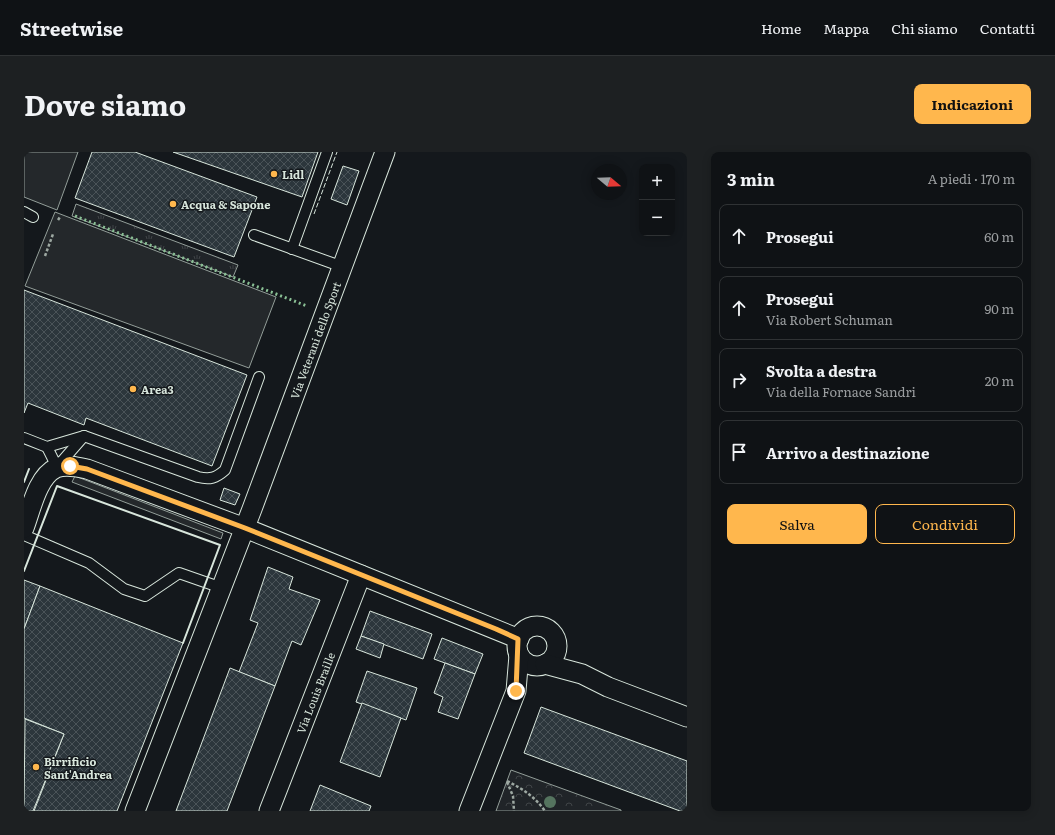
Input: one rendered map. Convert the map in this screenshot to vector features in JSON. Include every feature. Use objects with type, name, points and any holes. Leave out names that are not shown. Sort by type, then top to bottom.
[{"type":"street","name":"Via Veterani dello Sport","points":[[135,811],[245,528],[385,152]]},
{"type":"street","points":[[24,528],[40,487],[47,474],[57,467],[70,466],[87,469],[245,528],[361,574],[519,647],[526,663],[535,666],[543,665],[582,674],[608,687],[687,717]]},
{"type":"street","name":"Via Louis Braille","points":[[269,811],[361,574]]},
{"type":"street","points":[[469,811],[516,691],[519,647],[527,629],[540,627],[551,633],[582,674]]},
{"type":"street","points":[[516,691],[554,656],[556,644],[555,638]]},
{"type":"lane","points":[[292,249],[327,152]]},
{"type":"lane","points":[[24,212],[33,217]]},
{"type":"lane","points":[[254,236],[342,267]]},
{"type":"lane","points":[[24,438],[47,447],[84,436],[198,476],[208,479],[218,477],[225,470],[259,377]]},
{"type":"lane","points":[[47,447],[57,467],[84,436]]},
{"type":"lane","points":[[24,535],[90,563],[124,589],[145,596],[179,573],[222,588]]},
{"type":"path","points":[[45,256],[53,234]]},
{"type":"path","points":[[514,811],[513,796],[507,781],[520,787],[537,800],[545,811]]},
{"type":"green space","points":[[76,204],[238,265],[233,277],[72,216]]},
{"type":"green space","points":[[511,770],[621,810],[621,811],[496,811]]},
{"type":"shaded area","points":[[24,152],[78,152],[57,210],[24,197]]},
{"type":"shaded area","points":[[55,212],[276,297],[249,368],[25,286]]},
{"type":"shaded area","points":[[75,476],[223,533],[221,539],[72,482]]},
{"type":"building","name":"Acqua & Sapone","points":[[92,152],[135,152],[257,197],[234,257],[75,198]]},
{"type":"building","name":"Lidl","points":[[173,152],[318,152],[302,197]]},
{"type":"building","points":[[343,166],[359,171],[347,205],[331,199]]},
{"type":"building","name":"Area3","points":[[24,290],[247,375],[212,466],[86,418],[84,425],[28,403],[24,413]]},
{"type":"building","points":[[224,488],[240,494],[235,505],[220,500]]},
{"type":"building","points":[[268,567],[293,577],[289,589],[320,600],[301,645],[292,641],[275,686],[239,672],[258,623],[250,620]]},
{"type":"building","points":[[24,580],[40,586],[24,629]]},
{"type":"building","points":[[40,586],[183,643],[117,811],[34,811],[64,734],[24,718],[24,629]]},
{"type":"building","points":[[370,611],[432,634],[423,659],[361,636]]},
{"type":"building","points":[[361,636],[384,644],[380,658],[356,649]]},
{"type":"building","points":[[442,638],[483,654],[475,674],[434,659]]},
{"type":"building","points":[[445,663],[475,674],[458,719],[438,712],[443,697],[434,693]]},
{"type":"building","points":[[230,668],[275,686],[227,811],[176,811]]},
{"type":"building","points":[[367,671],[417,688],[406,720],[356,702]]},
{"type":"building","points":[[362,703],[401,718],[380,777],[340,762]]},
{"type":"building","points":[[541,707],[687,761],[687,811],[680,811],[524,753]]},
{"type":"building","points":[[25,719],[64,734],[33,811],[24,811]]},
{"type":"building","points":[[320,785],[371,806],[369,811],[310,811]]},
{"type":"hedge","points":[[75,216],[307,306]]},
{"type":"fence","points":[[314,214],[337,152]]},
{"type":"wall","points":[[24,482],[29,469]]},
{"type":"wall","points":[[24,571],[57,486],[220,545],[183,643]]},
{"type":"place","name":"Lidl","points":[[274,174]]},
{"type":"place","name":"Acqua & Sapone","points":[[173,204]]},
{"type":"place","name":"Area3","points":[[133,389]]},
{"type":"place","name":"Birrificio Sant'Andrea","points":[[36,767]]},
{"type":"route","points":[[70,466],[87,469],[245,528],[518,639],[517,644],[519,654],[516,691]]}]
